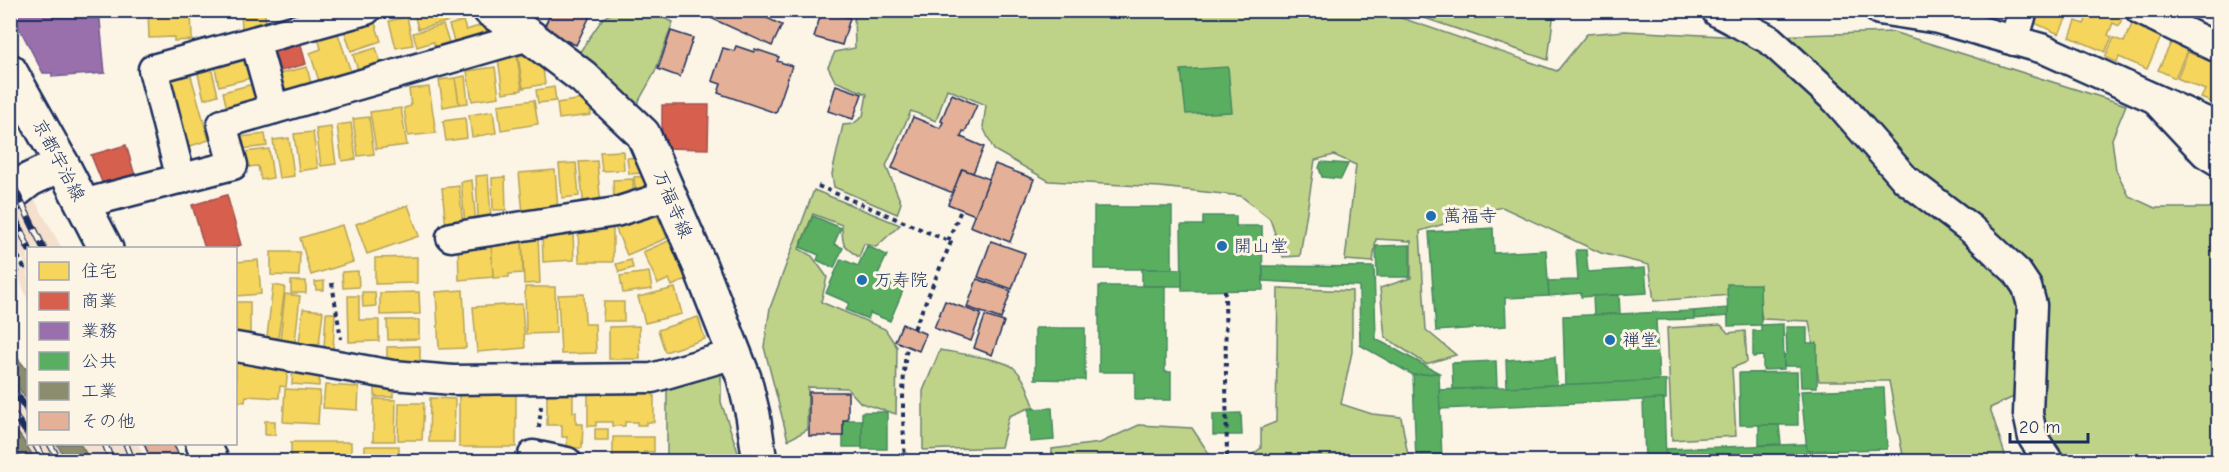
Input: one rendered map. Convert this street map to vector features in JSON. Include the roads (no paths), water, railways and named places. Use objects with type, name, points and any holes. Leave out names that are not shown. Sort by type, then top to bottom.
[{"type":"main road","name":"万福寺線","points":[[490,10],[583,77],[638,129],[649,147],[735,354],[748,395],[760,462]]},
{"type":"main road","name":"京都宇治線","points":[[10,71],[105,247]]},
{"type":"main road","points":[[10,195],[29,180],[62,164]]},
{"type":"main road","points":[[204,445],[212,462]]},
{"type":"street","points":[[181,179],[153,69],[255,42],[291,20],[366,10]]},
{"type":"street","points":[[1719,10],[1717,12],[1770,40],[1837,101],[1905,179],[1971,229],[2017,272],[2026,287],[2032,305],[2028,414],[2033,438],[2049,462]]},
{"type":"street","points":[[1879,10],[1938,19],[2044,49],[2218,126]]},
{"type":"street","points":[[2014,41],[2023,10]]},
{"type":"street","points":[[2139,10],[2218,48]]},
{"type":"street","points":[[82,204],[233,165],[222,124],[529,36]]},
{"type":"street","points":[[255,42],[274,109]]},
{"type":"street","points":[[2151,95],[2205,153],[2218,161]]},
{"type":"street","points":[[451,237],[616,212],[670,195]]},
{"type":"street","points":[[237,347],[393,375],[453,380],[652,378],[735,354]]},
{"type":"street","points":[[533,455],[567,462]]},
{"type":"railway","points":[[10,179],[43,247]]},
{"type":"railway","points":[[10,207],[28,247]]},
{"type":"railway","points":[[10,385],[27,410]]},
{"type":"railway","points":[[10,410],[27,433]]},
{"type":"railway","points":[[36,445],[45,462]]},
{"type":"railway","points":[[51,445],[60,462]]},
{"type":"railway","points":[[105,445],[112,462]]},
{"type":"railway","points":[[126,445],[133,462]]},
{"type":"place","name":"萬福寺","points":[[1431,216]]},
{"type":"place","name":"開山堂","points":[[1222,246]]},
{"type":"place","name":"万寿院","points":[[862,280]]},
{"type":"place","name":"禅堂","points":[[1610,340]]}]
